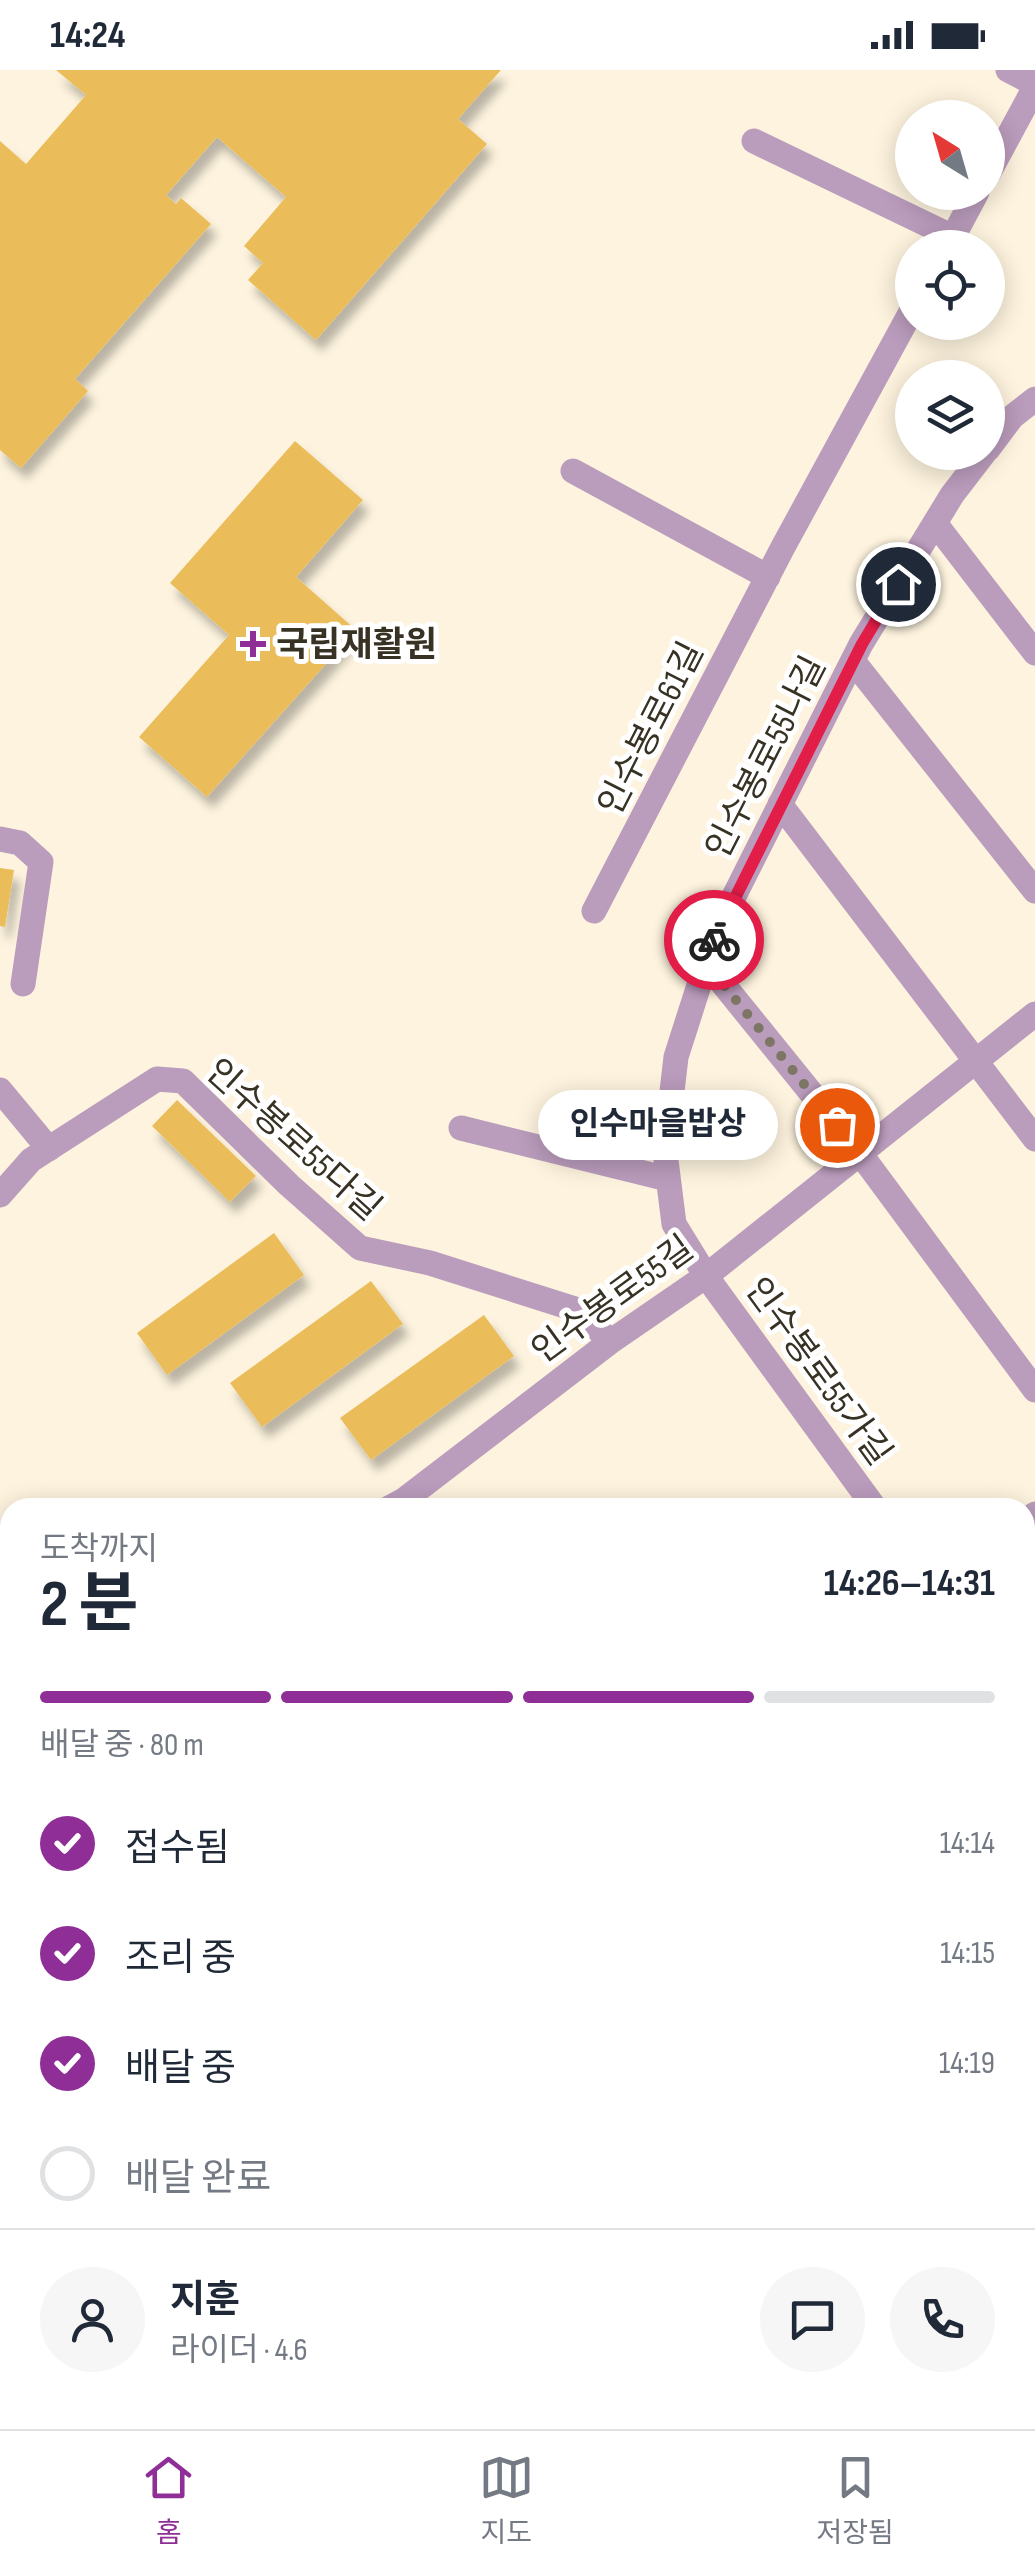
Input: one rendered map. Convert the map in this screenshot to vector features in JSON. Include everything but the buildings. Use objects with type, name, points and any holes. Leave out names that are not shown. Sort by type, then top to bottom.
[{"type":"street","points":[[1005,142],[1035,85],[1008,70]]},
{"type":"street","points":[[754,141],[927,230]]},
{"type":"street","name":"인수봉로61길","points":[[594,911],[896,340]]},
{"type":"street","name":"인수봉로55나길","points":[[1005,426],[1034,401]]},
{"type":"street","name":"인수봉로55나길","points":[[706,1276],[674,1224],[664,1152],[676,1056],[716,932],[852,662],[935,523],[973,470]]},
{"type":"street","points":[[573,471],[768,577]]},
{"type":"street","points":[[935,523],[1035,653]]},
{"type":"street","points":[[852,662],[1035,891]]},
{"type":"street","points":[[780,804],[1035,1139]]},
{"type":"street","points":[[0,839],[20,843],[42,862],[22,984]]},
{"type":"street","points":[[706,963],[859,1152],[1035,1390]]},
{"type":"street","name":"인수봉로55길","points":[[410,1498],[610,1342],[706,1276],[1035,1014]]},
{"type":"street","name":"인수봉로55다길","points":[[0,1194],[31,1160],[157,1080],[183,1081],[360,1248],[430,1263],[581,1312],[610,1342]]},
{"type":"street","points":[[0,1090],[49,1149]]},
{"type":"street","points":[[462,1128],[668,1179]]},
{"type":"street","name":"인수봉로55가길","points":[[706,1276],[868,1498]]},
{"type":"way so far","points":[[714,940],[706,963],[837,1125]]},
{"type":"place","name":"국립재활원","points":[[253,644]]},
{"type":"place","name":"인수마을밥상","points":[[837,1125]]},
{"type":"route","points":[[714,940],[862,644],[898,584]]}]
